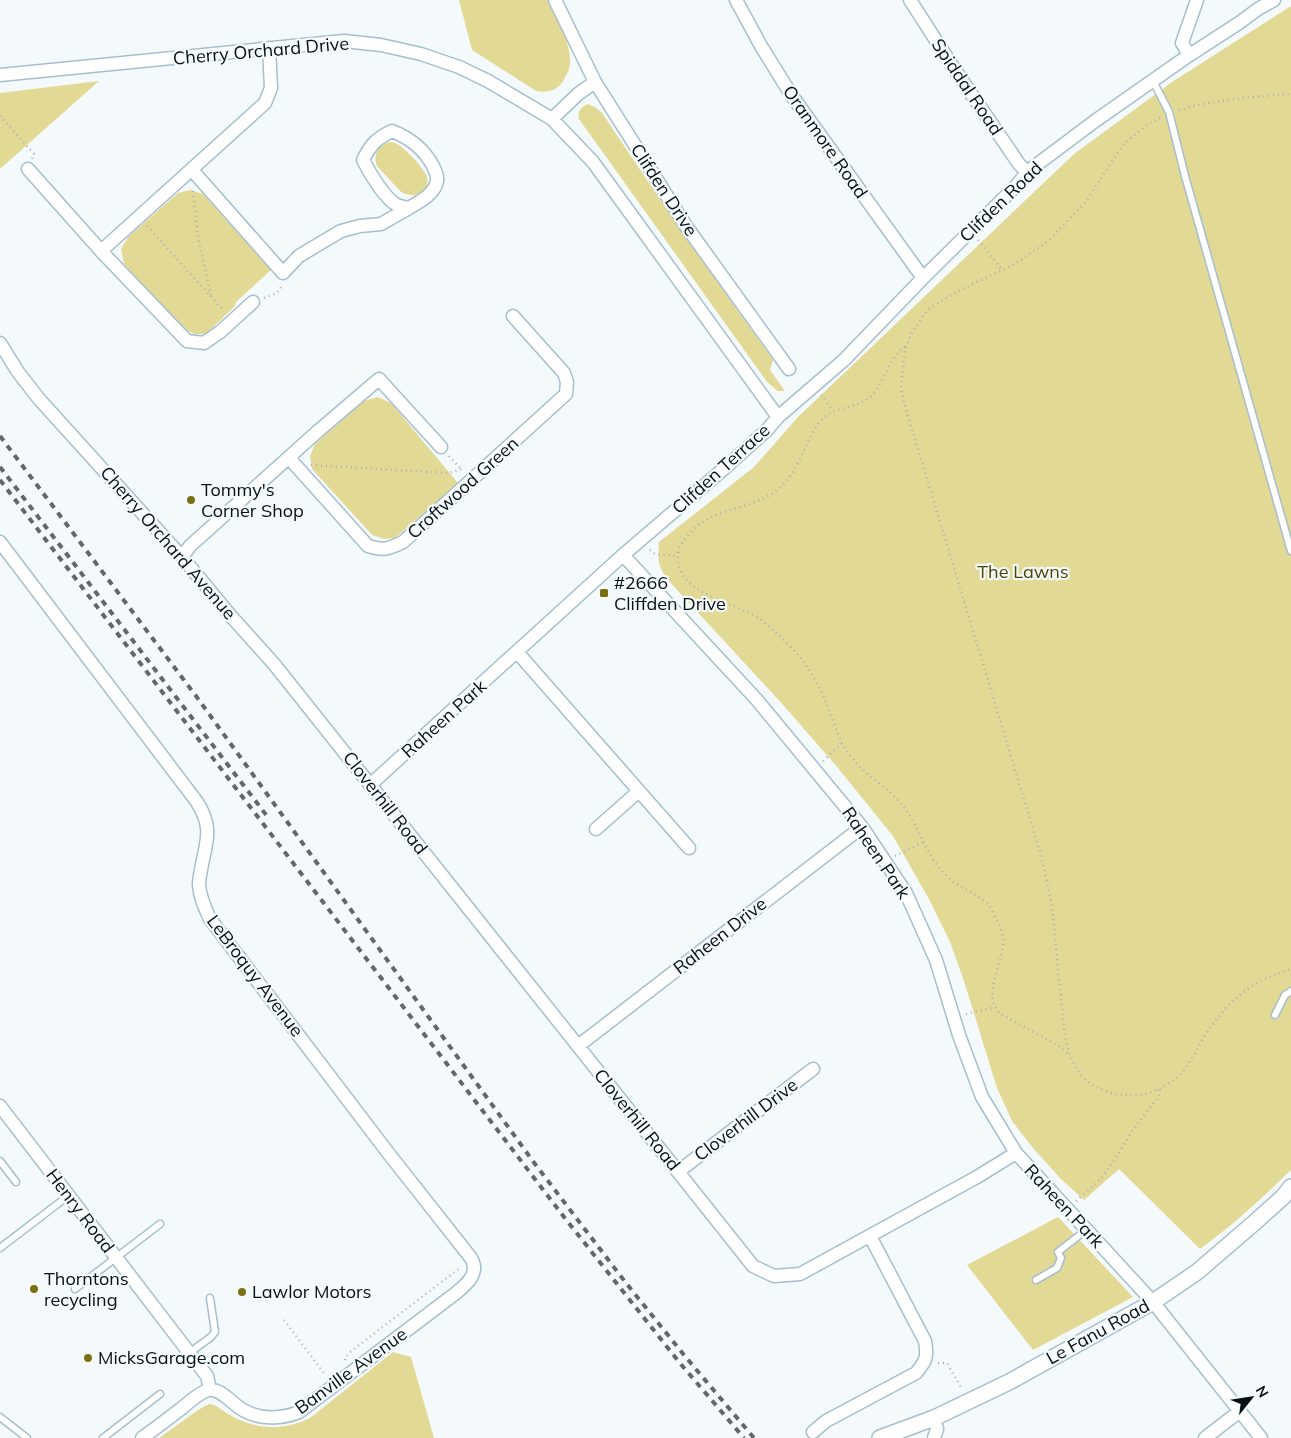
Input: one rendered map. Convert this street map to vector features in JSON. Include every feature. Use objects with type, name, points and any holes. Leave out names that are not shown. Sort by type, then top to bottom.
[{"type":"street","name":"Clifden Drive","points":[[555,0],[595,82],[686,226],[789,369]]},
{"type":"street","name":"Oranmore Road","points":[[736,0],[761,46],[792,96],[923,278]]},
{"type":"street","name":"Spiddal Road","points":[[910,0],[976,101],[1019,164],[1027,172]]},
{"type":"street","points":[[1189,55],[1182,43],[1197,0]]},
{"type":"street","name":"Clifden Road","points":[[778,417],[844,360],[1017,185],[1027,172],[1153,80],[1239,23],[1255,4],[1274,0]]},
{"type":"street","name":"Cherry Orchard Drive","points":[[0,75],[344,41],[381,45],[421,54],[459,67],[488,81],[552,119],[593,162],[689,295]]},
{"type":"street","points":[[101,252],[265,103],[271,88],[268,48]]},
{"type":"street","points":[[552,119],[578,94],[595,82]]},
{"type":"street","points":[[192,170],[284,273],[299,256],[340,231],[360,226],[381,224],[409,208],[428,195],[437,183],[437,175],[428,158],[405,136],[392,131],[379,137],[369,148],[363,160],[371,176],[384,193],[397,205],[409,208]]},
{"type":"street","points":[[28,169],[101,252],[187,341],[204,343],[233,321],[253,302]]},
{"type":"street","name":"Clifden Terrace","points":[[623,554],[727,466],[767,430],[778,417],[689,295]]},
{"type":"street","name":"Croftwood Green","points":[[289,458],[368,546],[381,550],[403,542],[566,394],[567,382],[564,373],[513,316]]},
{"type":"street","name":"Cherry Orchard Avenue","points":[[0,343],[18,372],[42,403],[182,557],[274,664],[337,742]]},
{"type":"street","points":[[182,557],[190,546],[379,379],[441,447]]},
{"type":"street","name":"LeBroquy Avenue","points":[[0,542],[203,810],[207,828],[207,842],[199,883],[201,900],[210,919],[389,1154],[471,1258],[475,1268],[474,1274]]},
{"type":"street","name":"Raheen Park","points":[[370,785],[623,554],[757,700],[862,827],[906,893],[936,960],[959,1035],[982,1096],[1016,1153],[1153,1302],[1261,1438]]},
{"type":"street","points":[[517,652],[689,848]]},
{"type":"street","name":"Cloverhill Road","points":[[337,742],[753,1266],[774,1276],[800,1274],[977,1177],[1016,1153]]},
{"type":"street","points":[[596,829],[639,791]]},
{"type":"street","name":"Raheen Drive","points":[[578,1046],[862,827]]},
{"type":"street","name":"Cloverhill Drive","points":[[679,1171],[813,1069]]},
{"type":"street","name":"Henry Road","points":[[0,1106],[207,1376],[210,1390]]},
{"type":"street","name":"Le Fanu Road","points":[[880,1438],[934,1418],[1009,1382],[1153,1302],[1197,1272],[1283,1197],[1291,1187]]},
{"type":"street","points":[[813,1432],[826,1421],[916,1373],[924,1363],[927,1353],[925,1341],[870,1236]]},
{"type":"street","name":"Banville Avenue","points":[[210,1390],[216,1390],[221,1393],[230,1402],[244,1411],[261,1416],[277,1418],[299,1412],[456,1293],[468,1283],[474,1274]]},
{"type":"street","points":[[142,1438],[192,1400],[205,1391],[210,1390]]},
{"type":"street","points":[[1205,1438],[1240,1411]]},
{"type":"street","points":[[934,1418],[937,1429],[934,1438]]},
{"type":"lane","points":[[1153,80],[1169,112],[1184,176],[1291,551]]},
{"type":"lane","points":[[1275,1015],[1285,995],[1291,991]]},
{"type":"lane","points":[[0,1161],[16,1182]]},
{"type":"lane","points":[[0,1248],[68,1196]]},
{"type":"lane","points":[[75,1289],[160,1224]]},
{"type":"lane","points":[[1036,1280],[1057,1268],[1061,1258],[1058,1252],[1086,1230]]},
{"type":"lane","points":[[189,1353],[215,1332],[210,1298]]},
{"type":"lane","points":[[103,1438],[160,1394]]},
{"type":"lane","points":[[0,1417],[27,1438]]},
{"type":"path","points":[[1291,94],[1251,97],[1189,106],[1169,112],[1147,125],[1126,143],[1110,164],[1086,204],[1048,241],[1015,264],[958,291],[930,308],[911,334],[906,346],[901,386],[904,403],[1040,852],[1052,907],[1064,1033],[1070,1055],[1077,1070],[1087,1081],[1115,1094],[1148,1093],[1159,1089],[1174,1081],[1186,1068],[1220,1014],[1234,999],[1252,985],[1291,968]]},
{"type":"path","points":[[0,116],[34,154],[28,169]]},
{"type":"path","points":[[192,170],[198,237],[212,297]]},
{"type":"path","points":[[140,217],[233,321]]},
{"type":"path","points":[[970,232],[983,245],[1002,270]]},
{"type":"path","points":[[253,302],[277,294],[283,286],[284,273]]},
{"type":"path","points":[[906,346],[891,362],[878,386],[869,397],[855,405],[833,411],[818,425],[791,476],[778,489],[767,497],[707,518],[691,530],[680,545],[678,568],[690,585],[703,593],[759,618],[782,638],[805,663],[818,686],[838,735],[848,753],[861,769],[893,794],[904,807],[939,868],[953,882],[974,894],[990,907],[1003,935],[1002,954],[993,991],[994,1004],[999,1013],[1059,1046],[1070,1055]]},
{"type":"path","points":[[814,385],[833,411]]},
{"type":"path","points":[[441,447],[472,480]]},
{"type":"path","points":[[301,471],[312,464],[450,473],[462,469]]},
{"type":"path","points":[[640,540],[655,554],[678,556]]},
{"type":"path","points":[[814,768],[842,743]]},
{"type":"path","points":[[885,861],[923,842]]},
{"type":"path","points":[[953,1017],[996,1007]]},
{"type":"path","points":[[1067,1209],[1100,1180],[1116,1159],[1132,1130],[1159,1096],[1159,1089]]},
{"type":"path","points":[[353,1372],[345,1358],[350,1352],[471,1258]]},
{"type":"path","points":[[284,1320],[334,1386]]},
{"type":"path","points":[[924,1363],[947,1363],[970,1401]]},
{"type":"green space","points":[[459,0],[549,0],[569,48],[569,70],[561,84],[544,92],[536,91],[472,50]]},
{"type":"green space","name":"The Lawns","points":[[1291,6],[1291,1170],[1247,1211],[1200,1249],[1119,1169],[1084,1200],[1061,1179],[1033,1148],[1012,1121],[997,1088],[950,942],[930,901],[893,836],[785,707],[668,580],[659,562],[658,553],[659,542],[754,467],[797,418],[1074,154],[1172,82]]},
{"type":"green space","points":[[99,81],[0,169],[0,93]]},
{"type":"green space","points":[[588,104],[602,113],[686,238],[773,360],[770,370],[785,391],[778,391],[767,382],[579,119],[580,110]]},
{"type":"green space","points":[[389,142],[396,143],[404,149],[425,173],[427,177],[426,187],[420,193],[410,195],[400,191],[377,166],[377,151]]},
{"type":"green space","points":[[190,190],[203,194],[271,270],[236,302],[235,306],[206,334],[194,334],[184,329],[124,264],[121,249],[128,237],[178,193]]},
{"type":"green space","points":[[378,397],[391,403],[458,483],[395,538],[384,539],[372,535],[312,469],[310,456],[315,444],[364,401]]},
{"type":"green space","points":[[1058,1217],[1133,1297],[1033,1350],[967,1265]]},
{"type":"green space","points":[[393,1352],[411,1357],[434,1438],[159,1438],[209,1404],[249,1424],[259,1426],[280,1427],[300,1422],[310,1418]]},
{"type":"railway","points":[[0,436],[196,696],[535,1164],[626,1283],[754,1438]]},
{"type":"railway","points":[[0,467],[267,816]]},
{"type":"railway","points":[[0,480],[564,1217],[679,1362],[744,1438]]},
{"type":"place","name":"Tommy's Corner Shop","points":[[191,500]]},
{"type":"place","name":"#2666 Cliffden Drive","points":[[604,593]]},
{"type":"place","name":"Thorntons recycling","points":[[34,1289]]},
{"type":"place","name":"Lawlor Motors","points":[[242,1292]]},
{"type":"place","name":"MicksGarage.com","points":[[88,1358]]}]
